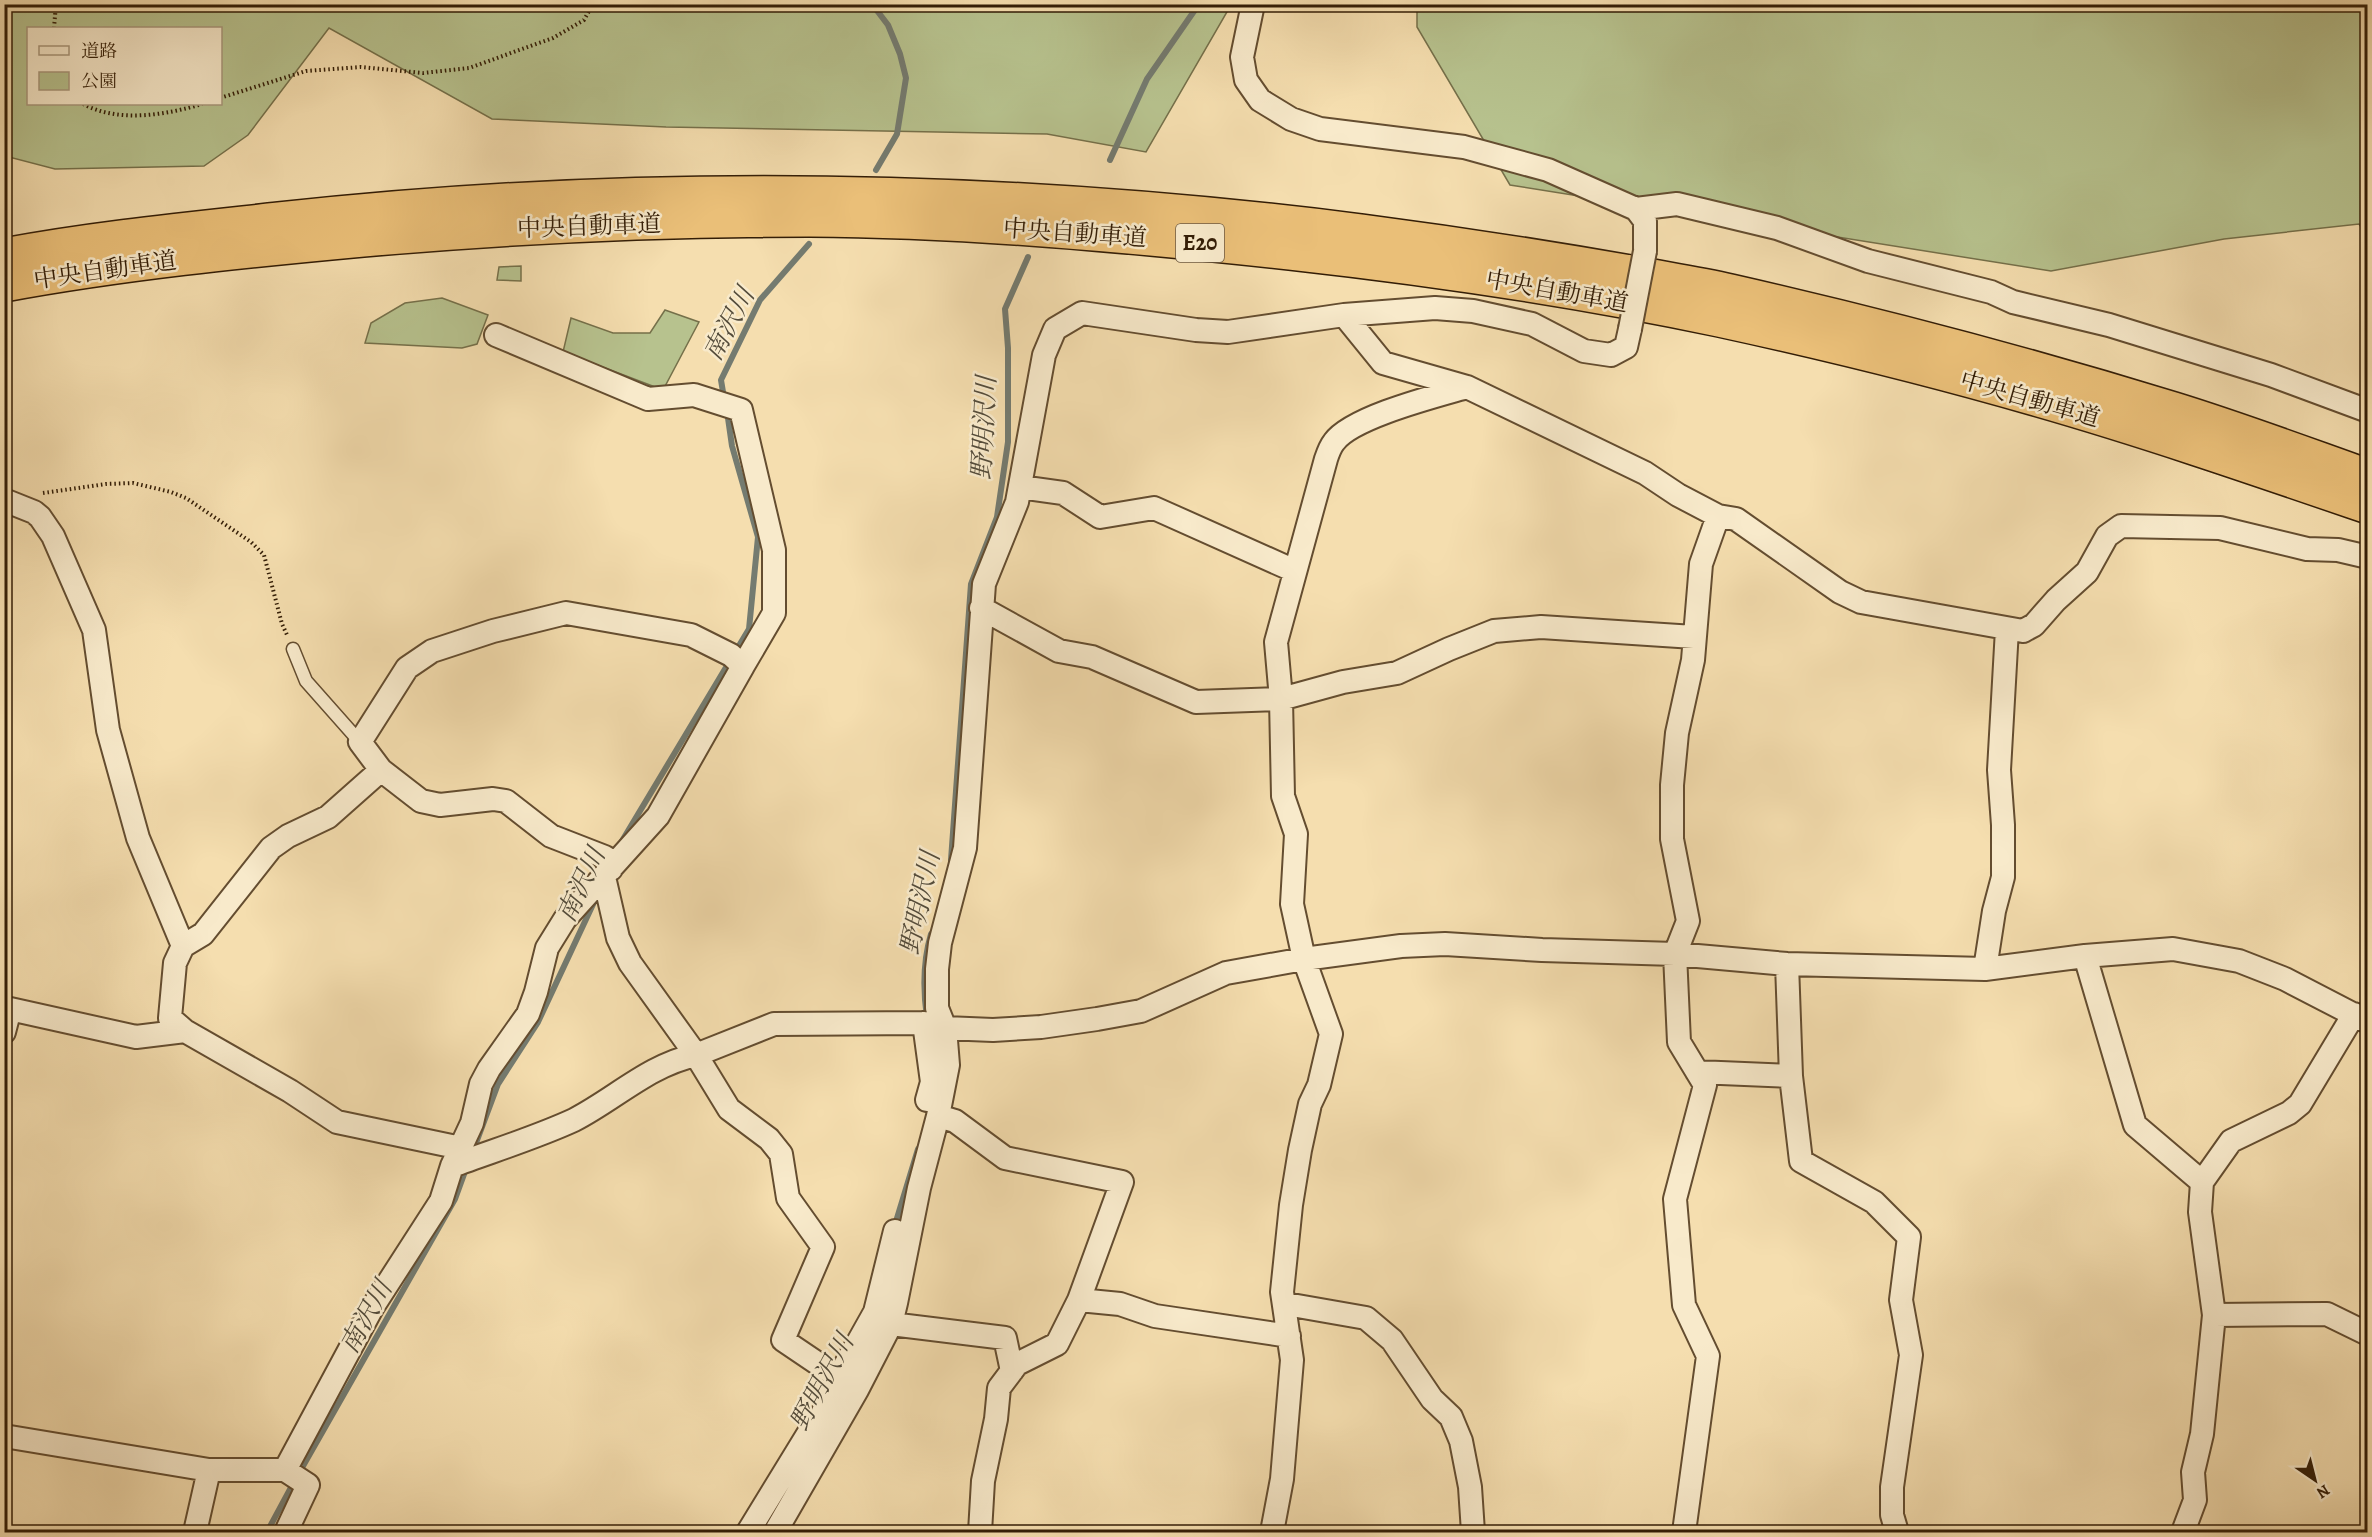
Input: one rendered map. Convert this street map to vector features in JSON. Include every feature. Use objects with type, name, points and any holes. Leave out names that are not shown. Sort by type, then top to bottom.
[{"type":"highway","name":"中央自動車道","points":[[4,255],[128,236],[346,212],[589,195],[793,191],[908,194],[1079,202],[1245,216],[1549,257],[1726,290],[1909,334],[2045,371],[2179,411],[2367,476]]},
{"type":"highway","name":"中央自動車道","points":[[4,285],[254,250],[480,230],[702,221],[812,220],[923,223],[1198,243],[1374,263],[1544,286],[1720,320],[2034,399],[2171,440],[2367,507]]},
{"type":"street","points":[[778,1533],[777,1529],[847,1384],[876,1312],[932,1082],[940,943],[965,848],[984,584],[1017,502],[1044,355],[1055,329],[1082,313],[1196,330],[1228,332],[1344,315],[1435,308],[1473,310],[1532,324],[1584,351],[1611,355],[1626,347],[1645,251],[1645,221],[1636,209],[1548,170],[1464,147],[1320,129],[1290,119],[1260,100],[1246,80],[1242,57],[1253,4]]},
{"type":"street","points":[[1636,209],[1677,204],[1777,228],[1868,261],[1991,292],[2013,302],[2109,325],[2271,375],[2367,411]]},
{"type":"street","points":[[1344,315],[1383,363],[1467,387],[1645,473],[1678,495],[1718,516],[1736,519],[1840,592],[1861,602],[2023,631],[2034,625],[2056,600],[2087,572],[2107,536],[2121,526],[2220,528],[2307,549],[2338,550],[2367,557]]},
{"type":"street","points":[[285,1470],[372,1308],[441,1201],[472,1124],[481,1084],[528,1014],[547,948],[565,919],[658,816],[774,613],[774,550],[741,410],[694,395],[648,399],[496,335]]},
{"type":"street","points":[[1272,1533],[1283,1467],[1292,1360],[1286,1304],[1282,1292],[1291,1205],[1310,1104],[1319,1085],[1331,1034],[1304,959],[1292,904],[1296,834],[1283,796],[1281,699],[1276,642],[1326,459],[1335,441],[1359,424],[1391,410],[1467,387]]},
{"type":"street","points":[[1020,488],[1063,493],[1100,517],[1154,508],[1295,571]]},
{"type":"street","points":[[4,500],[34,512],[47,526],[93,630],[108,730],[138,838],[183,946]]},
{"type":"street","points":[[1684,1533],[1708,1356],[1684,1305],[1675,1199],[1705,1085],[1679,1042],[1675,954],[1688,921],[1672,839],[1672,786],[1677,733],[1693,660],[1701,564],[1718,516]]},
{"type":"street","points":[[981,608],[1059,651],[1092,657],[1196,702],[1281,699],[1343,682],[1397,673],[1494,631],[1541,627],[1694,637]]},
{"type":"street","points":[[743,666],[731,656],[691,635],[566,613],[493,631],[432,651],[407,668],[360,742],[381,770],[421,801],[440,806],[492,799],[506,801],[551,836],[605,857],[618,938],[630,963],[696,1055],[729,1109],[769,1139],[781,1154],[788,1198],[822,1247],[783,1340],[847,1384]]},
{"type":"street","points":[[1986,969],[1994,911],[2003,878],[2003,825],[1999,770],[2007,629]]},
{"type":"street","points":[[381,770],[328,817],[288,836],[271,848],[203,934],[183,946],[175,963],[170,1018],[185,1031],[290,1091],[337,1122],[457,1157],[574,1119],[634,1081],[684,1058],[774,1024],[934,1026],[993,1030],[1041,1027],[1141,1011],[1226,973],[1304,959],[1401,946],[1444,944],[1675,954],[1786,964],[1986,969],[2085,956],[2173,949],[2239,961],[2285,979],[2361,1018],[2300,1104],[2289,1113],[2231,1141],[2202,1182],[2200,1212],[2214,1315],[2202,1434],[2193,1472],[2195,1500],[2183,1533]]},
{"type":"street","points":[[2085,956],[2135,1125],[2202,1182]]},
{"type":"street","points":[[1786,964],[1791,1076],[1801,1161],[1874,1202],[1909,1237],[1900,1300],[1911,1355],[1892,1486],[1892,1515],[1897,1533]]},
{"type":"street","points":[[4,1032],[10,1009],[136,1037],[185,1031]]},
{"type":"street","points":[[847,1384],[891,1324],[948,1065],[934,1026]]},
{"type":"street","points":[[1697,1072],[1791,1076]]},
{"type":"street","points":[[938,1116],[955,1121],[1005,1158],[1122,1182],[1079,1300],[1057,1344],[1017,1364],[999,1388],[996,1419],[983,1481],[980,1533]]},
{"type":"street","points":[[1079,1300],[1120,1304],[1155,1316],[1289,1336]]},
{"type":"street","points":[[1286,1304],[1366,1318],[1392,1340],[1432,1399],[1451,1417],[1458,1433],[1470,1487],[1473,1533]]},
{"type":"street","points":[[2214,1315],[2327,1314],[2367,1334]]},
{"type":"street","points":[[891,1324],[1005,1338],[1012,1371]]},
{"type":"street","points":[[748,1533],[808,1434],[818,1442]]},
{"type":"street","points":[[4,1436],[209,1470],[285,1470],[308,1485],[286,1533]]},
{"type":"street","points":[[195,1533],[209,1470]]},
{"type":"lane","points":[[293,649],[306,681],[360,742]]},
{"type":"path","points":[[54,27],[56,4]]},
{"type":"path","points":[[222,97],[306,71],[361,67],[423,73],[469,68],[553,38],[584,20],[593,4]]},
{"type":"path","points":[[86,105],[111,113],[148,115],[197,105]]},
{"type":"path","points":[[40,494],[106,484],[133,483],[186,498],[251,542],[264,555],[282,624],[293,649]]},
{"type":"green space","points":[[5,4],[1231,5],[1146,152],[1047,134],[666,127],[492,119],[329,28],[248,135],[204,166],[55,169],[5,156]]},
{"type":"green space","points":[[1417,4],[2367,5],[2367,235],[2359,224],[2224,239],[2051,271],[1510,185],[1417,27]]},
{"type":"green space","points":[[521,266],[521,281],[497,280],[499,267]]},
{"type":"green space","points":[[442,298],[488,315],[477,344],[462,348],[365,343],[371,323],[405,303]]},
{"type":"green space","points":[[665,310],[699,322],[663,390],[563,352],[571,318],[613,333],[650,333]]},
{"type":"waterway","name":"南沢川","points":[[872,4],[888,25],[900,54],[906,78],[897,134],[876,170]]},
{"type":"waterway","name":"野明沢川","points":[[1110,160],[1147,79],[1199,4]]},
{"type":"waterway","name":"南沢川","points":[[724,398],[721,380],[760,300],[809,244]]},
{"type":"waterway","name":"野明沢川","points":[[951,860],[971,584],[997,517],[1008,442],[1008,348],[1005,309],[1028,257]]},
{"type":"waterway","name":"南沢川","points":[[622,841],[749,629],[758,537],[732,446],[727,411]]},
{"type":"waterway","name":"南沢川","points":[[473,1151],[498,1084],[538,1022],[595,900]]},
{"type":"waterway","name":"野明沢川","points":[[927,1018],[924,976],[931,934]]},
{"type":"waterway","name":"野明沢川","points":[[894,1228],[918,1149]]},
{"type":"waterway","name":"南沢川","points":[[299,1473],[455,1199],[467,1166]]},
{"type":"waterway","name":"南沢川","points":[[267,1532],[294,1482]]}]
